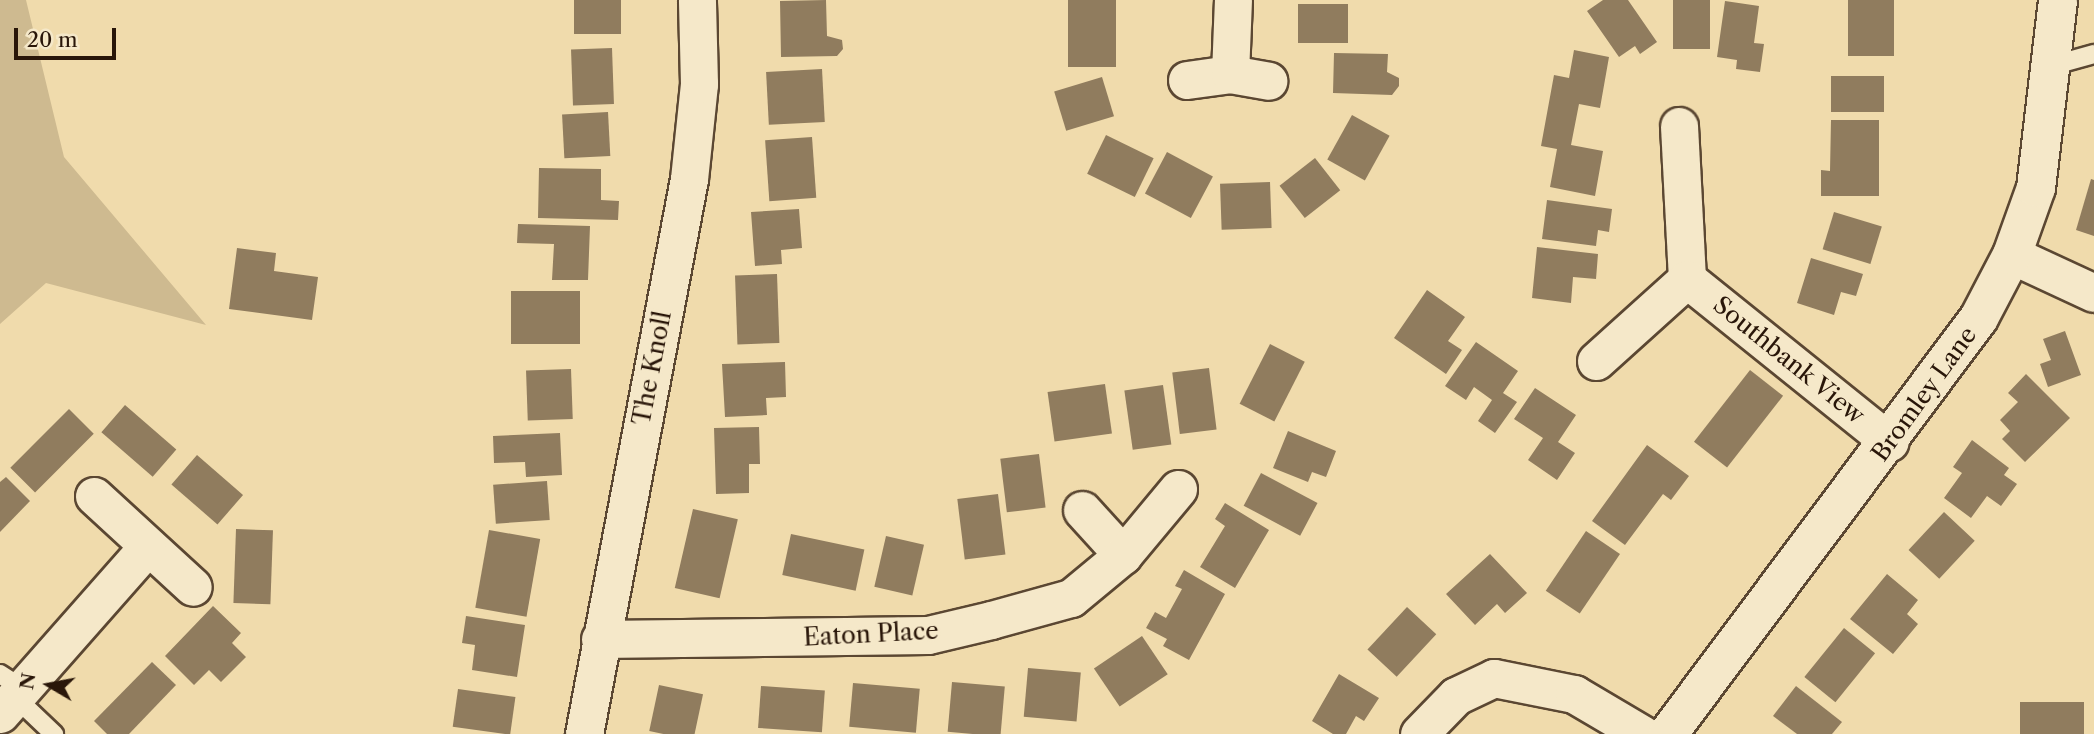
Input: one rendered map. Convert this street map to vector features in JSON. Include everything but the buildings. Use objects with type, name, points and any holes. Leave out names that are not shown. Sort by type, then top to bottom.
[{"type":"street","name":"The Knoll","points":[[584,734],[689,179],[699,84],[696,0]]},
{"type":"street","points":[[1230,74],[1233,0]]},
{"type":"street","name":"Bromley Lane","points":[[1668,734],[1890,442],[1979,318],[2012,255],[2036,188],[2058,0]]},
{"type":"street","points":[[1187,80],[1230,74],[1268,81]]},
{"type":"street","name":"Southbank View","points":[[1679,126],[1687,279],[1890,442]]},
{"type":"street","points":[[2012,255],[2094,293]]},
{"type":"street","name":"Southbank View","points":[[1596,361],[1687,279]]},
{"type":"street","name":"Eaton Place","points":[[600,639],[928,635],[1071,598],[1123,555],[1178,489]]},
{"type":"street","points":[[94,496],[146,547],[193,587]]},
{"type":"street","points":[[1082,510],[1123,555]]},
{"type":"street","points":[[9,694],[146,547]]},
{"type":"street","points":[[1419,734],[1456,696],[1494,678],[1574,694],[1642,734]]},
{"type":"lane","points":[[2051,66],[2094,54]]},
{"type":"lane","points":[[9,694],[54,734]]},
{"type":"shaded area","points":[[0,0],[26,0],[64,157],[206,325],[46,283],[0,324]]}]
